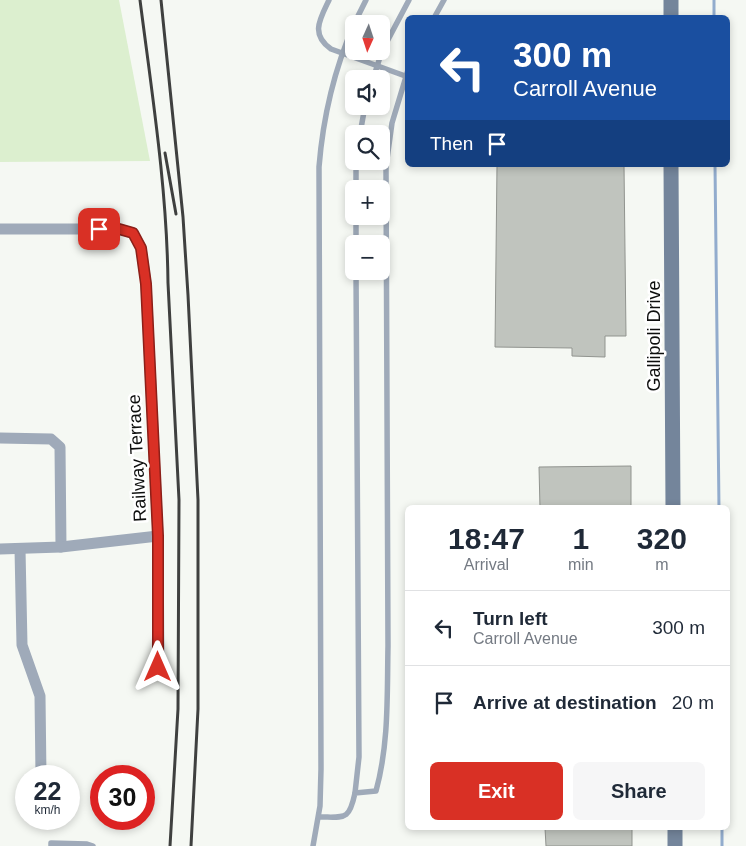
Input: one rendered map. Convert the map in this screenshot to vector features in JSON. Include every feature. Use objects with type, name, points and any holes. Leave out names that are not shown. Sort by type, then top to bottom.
[{"type":"street","points":[[671,0],[671,15]]},
{"type":"street","name":"Gallipoli Drive","points":[[671,167],[673,505]]},
{"type":"street","name":"Railway Terrace","points":[[0,229],[119,229],[133,233],[141,248],[146,284],[158,536],[158,667]]},
{"type":"street","points":[[0,438],[52,438],[60,447],[61,547]]},
{"type":"street","points":[[0,549],[61,547],[158,536]]},
{"type":"street","points":[[20,549],[22,645],[40,696],[41,765]]},
{"type":"street","points":[[674,830],[675,846]]},
{"type":"lane","points":[[329,0],[320,21],[319,36],[326,45],[377,66],[405,73]]},
{"type":"lane","points":[[358,15],[366,0]]},
{"type":"lane","points":[[376,70],[393,29],[409,0]]},
{"type":"lane","points":[[436,15],[444,0]]},
{"type":"lane","points":[[313,846],[318,817],[321,769],[319,167],[320,145],[329,98],[345,46]]},
{"type":"lane","points":[[356,793],[376,791],[383,766],[385,746],[388,646],[386,166],[392,123],[405,81]]},
{"type":"lane","points":[[318,817],[341,817],[348,814],[352,808],[356,793],[359,757],[356,280]]},
{"type":"lane","points":[[51,846],[51,843],[87,844],[93,846]]},
{"type":"green space","points":[[0,0],[119,0],[150,161],[0,162]]},
{"type":"building","points":[[497,167],[624,167],[626,336],[605,336],[605,357],[572,356],[572,348],[495,347]]},
{"type":"building","points":[[631,466],[631,505],[540,505],[539,467]]},
{"type":"building","points":[[545,830],[632,830],[632,846],[546,846]]},
{"type":"waterway","points":[[714,0],[714,15]]},
{"type":"waterway","points":[[715,167],[719,505]]},
{"type":"waterway","points":[[722,830],[722,846]]},
{"type":"railway","points":[[140,0],[165,212],[179,500],[178,709],[170,846]]},
{"type":"railway","points":[[161,0],[183,217],[198,500],[198,709],[191,846]]},
{"type":"railway","points":[[165,153],[176,214]]},
{"type":"route","points":[[99,229],[119,229],[133,233],[141,248],[146,284],[158,536],[158,667]]}]
